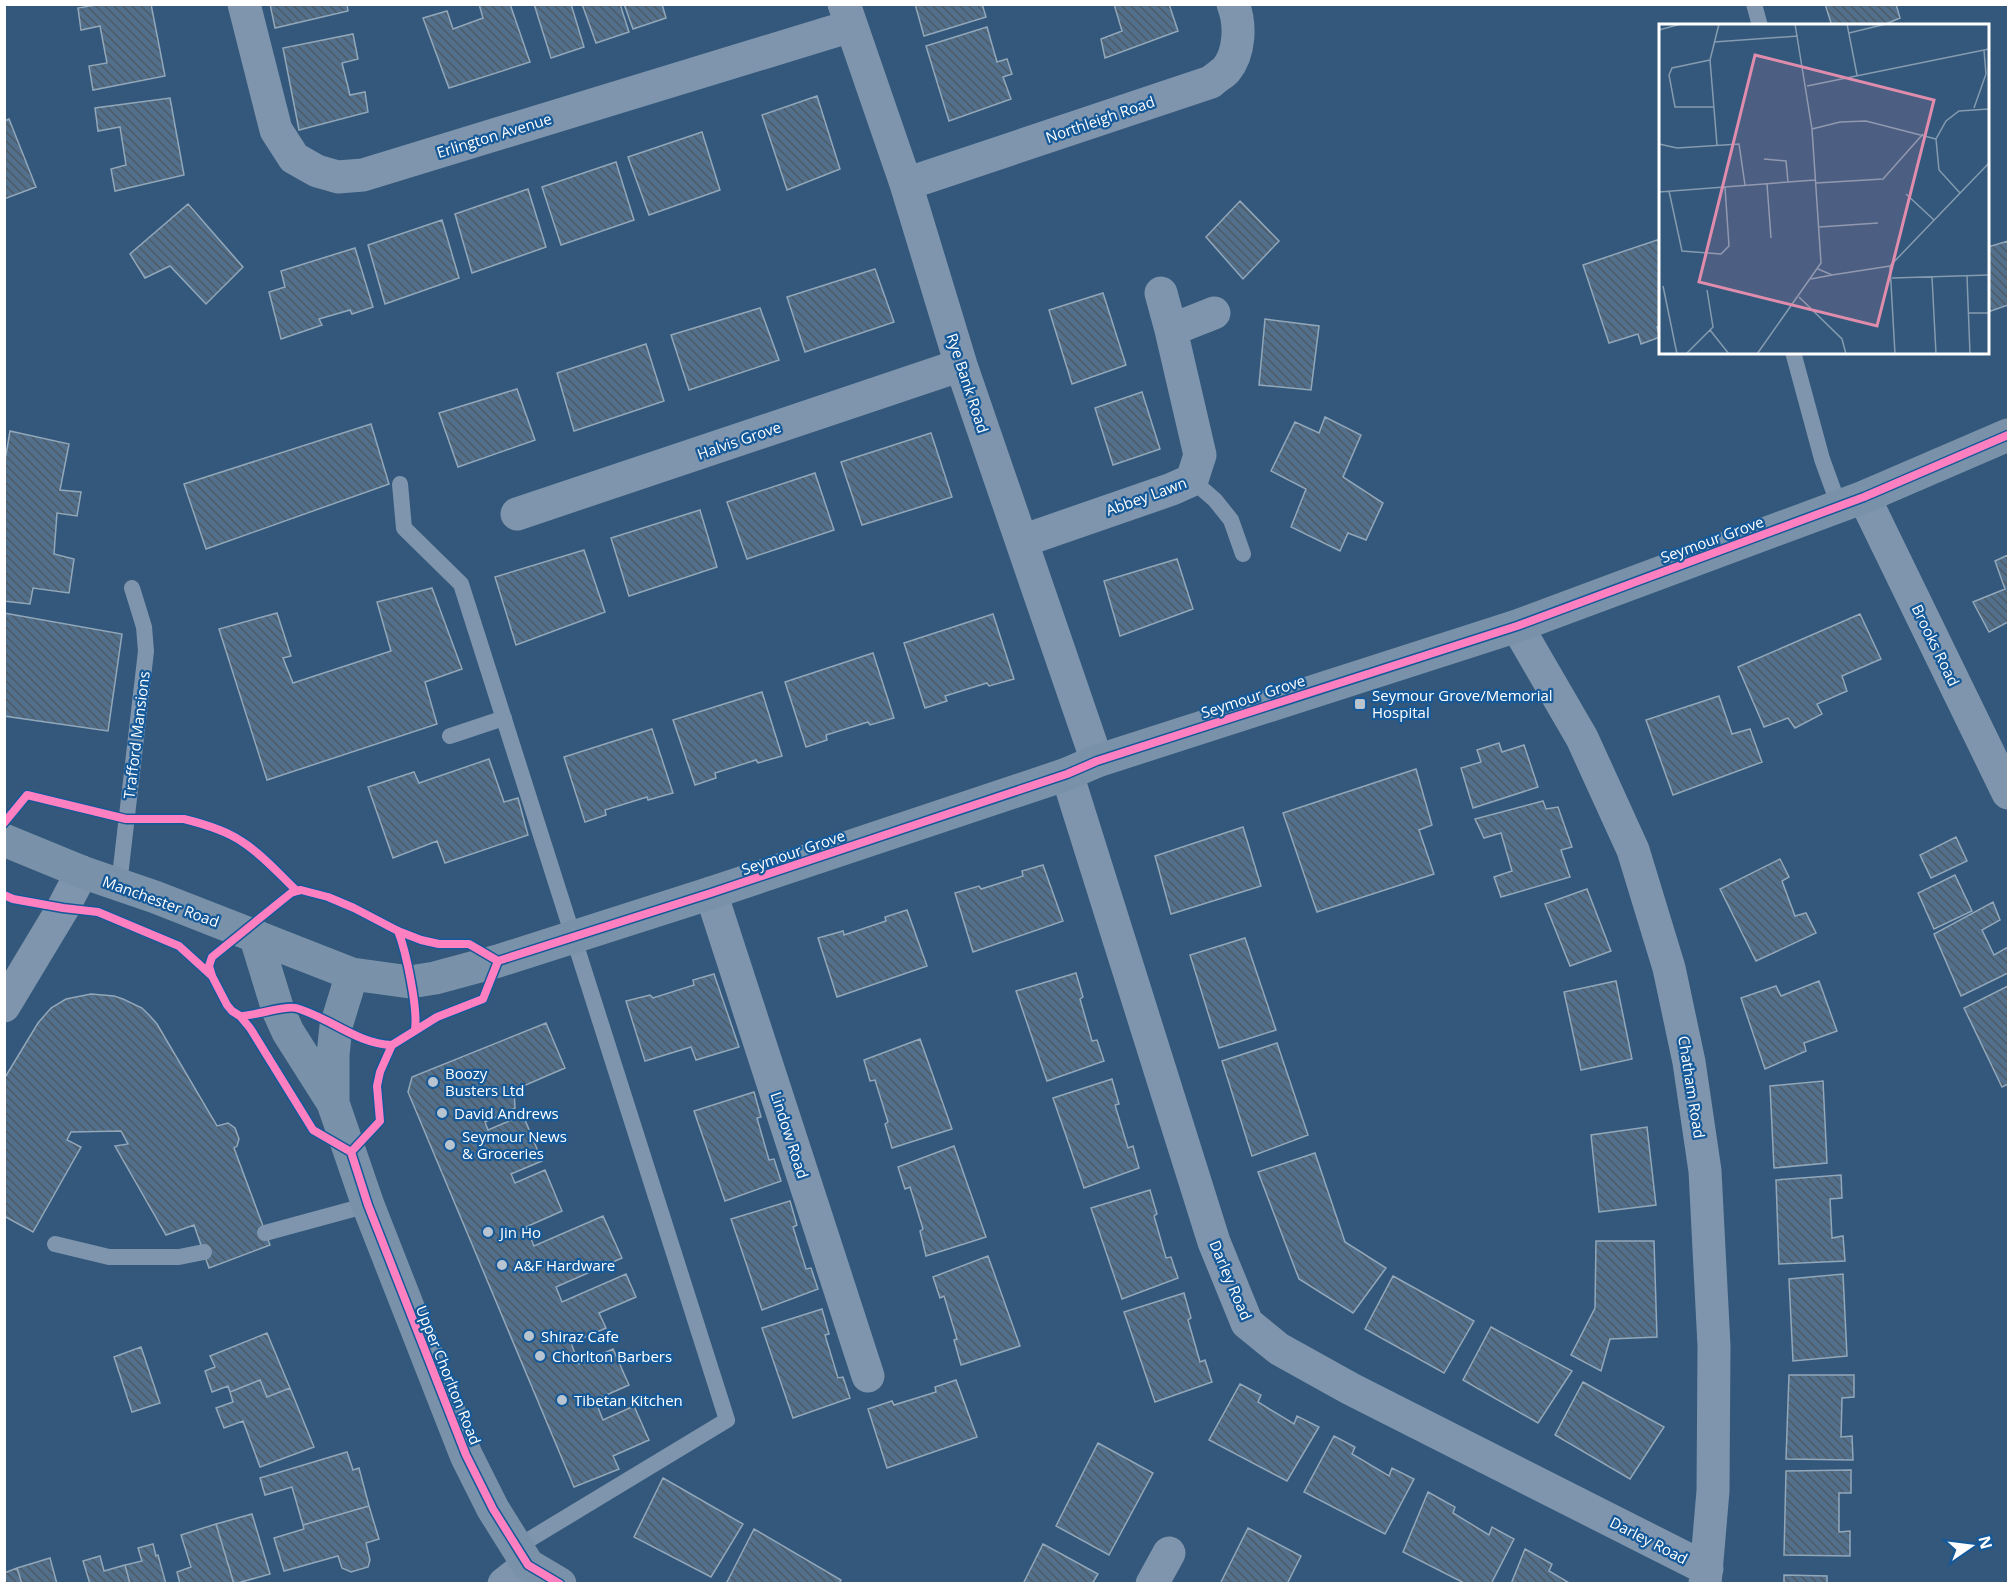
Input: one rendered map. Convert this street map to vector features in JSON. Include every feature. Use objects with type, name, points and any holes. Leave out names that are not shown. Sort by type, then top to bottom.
[{"type":"main road","name":"Seymour Grove","points":[[352,974],[410,982],[435,978],[711,893],[1067,774],[1097,761],[1517,626],[1852,502],[2008,435]]},
{"type":"main road","name":"Manchester Road","points":[[4,840],[82,873],[352,974]]},
{"type":"main road","points":[[255,936],[278,1010],[288,1032],[333,1103]]},
{"type":"main road","name":"Upper Chorlton Road","points":[[352,974],[336,1026],[333,1055],[333,1103],[368,1205],[466,1455],[493,1509],[516,1565],[560,1584]]},
{"type":"street","name":"Erlington Avenue","points":[[244,4],[276,130],[294,158],[317,171],[338,177],[363,175],[847,15]]},
{"type":"street","name":"Northleigh Road","points":[[906,184],[1211,82],[1226,69],[1236,52],[1238,34],[1233,4]]},
{"type":"street","name":"Rye Bank Road","points":[[847,15],[906,184],[961,365],[1097,761]]},
{"type":"street","name":"Abbey Lawn","points":[[1022,541],[1192,480],[1200,455],[1161,293]]},
{"type":"street","points":[[1171,330],[1214,313]]},
{"type":"street","name":"Halvis Grove","points":[[517,514],[961,365]]},
{"type":"street","name":"Brooks Road","points":[[1852,502],[2008,793]]},
{"type":"street","name":"Chatham Road","points":[[1517,626],[1582,738],[1633,850],[1669,968],[1689,1062],[1705,1171],[1714,1346],[1713,1491],[1706,1576]]},
{"type":"street","name":"Darley Road","points":[[1067,774],[1214,1242],[1246,1323],[1279,1348],[1351,1389],[1706,1576]]},
{"type":"street","points":[[4,1006],[82,873]]},
{"type":"street","name":"Lindow Road","points":[[711,893],[868,1376]]},
{"type":"street","points":[[1152,1584],[1169,1553]]},
{"type":"lane","points":[[1754,4],[1759,24]]},
{"type":"lane","points":[[1794,354],[1822,459],[1852,502]]},
{"type":"lane","points":[[1192,480],[1215,500],[1231,520],[1243,554]]},
{"type":"lane","points":[[400,484],[404,528],[460,584],[727,1420],[516,1565]]},
{"type":"lane","name":"Trafford Mansions","points":[[119,885],[146,651],[144,627],[132,588]]},
{"type":"lane","points":[[450,736],[504,718]]},
{"type":"lane","points":[[266,1233],[368,1205]]},
{"type":"lane","points":[[55,1244],[109,1257],[179,1257],[204,1252]]},
{"type":"building","points":[[101,4],[151,4],[165,76],[93,90],[89,66],[107,63],[100,26],[81,30],[78,8]]},
{"type":"building","points":[[270,4],[347,4],[348,11],[275,28]]},
{"type":"building","points":[[479,4],[510,4],[530,62],[449,88],[423,18],[447,11],[453,29],[483,18]]},
{"type":"building","points":[[534,4],[571,4],[584,47],[551,58]]},
{"type":"building","points":[[582,4],[620,4],[629,32],[596,43]]},
{"type":"building","points":[[624,4],[662,4],[666,18],[633,29]]},
{"type":"building","points":[[915,4],[982,4],[986,17],[924,36]]},
{"type":"building","points":[[1114,4],[1169,4],[1178,31],[1105,58],[1101,39],[1122,31]]},
{"type":"building","points":[[1825,4],[1896,4],[1900,18],[1886,24],[1831,24]]},
{"type":"building","points":[[987,27],[997,62],[1007,59],[1012,74],[1003,77],[1011,99],[949,121],[926,46]]},
{"type":"building","points":[[353,34],[358,59],[342,63],[350,95],[365,92],[368,112],[299,130],[283,48]]},
{"type":"building","points":[[817,96],[840,169],[787,190],[762,115]]},
{"type":"building","points":[[170,98],[184,175],[115,191],[111,169],[126,165],[120,127],[98,131],[95,108]]},
{"type":"building","points":[[9,119],[36,187],[4,199],[4,121]]},
{"type":"building","points":[[702,132],[720,190],[649,215],[628,157]]},
{"type":"building","points":[[616,162],[634,220],[561,245],[542,187]]},
{"type":"building","points":[[528,189],[546,247],[472,273],[455,214]]},
{"type":"building","points":[[1240,201],[1279,241],[1243,279],[1206,237]]},
{"type":"building","points":[[188,204],[243,267],[206,304],[170,266],[145,278],[130,254]]},
{"type":"building","points":[[442,220],[459,278],[385,304],[368,245]]},
{"type":"building","points":[[1659,239],[1659,326],[1657,327],[1659,337],[1641,344],[1638,334],[1609,343],[1583,265]]},
{"type":"building","points":[[2008,241],[2008,305],[1989,312],[1989,247]]},
{"type":"building","points":[[355,248],[373,307],[352,314],[350,310],[319,319],[322,325],[281,339],[269,292],[285,287],[281,271]]},
{"type":"building","points":[[875,269],[894,322],[805,352],[787,297]]},
{"type":"building","points":[[1103,293],[1126,365],[1072,384],[1049,310]]},
{"type":"building","points":[[760,308],[779,360],[689,390],[671,335]]},
{"type":"building","points":[[1265,319],[1319,326],[1311,390],[1259,385]]},
{"type":"building","points":[[646,344],[664,401],[574,431],[557,373]]},
{"type":"building","points":[[517,389],[535,440],[458,467],[439,413]]},
{"type":"building","points":[[1142,392],[1160,449],[1113,465],[1095,408]]},
{"type":"building","points":[[1325,417],[1361,435],[1343,477],[1383,503],[1366,540],[1348,533],[1340,551],[1291,527],[1306,489],[1271,471],[1295,422],[1319,433]]},
{"type":"building","points":[[371,424],[389,484],[206,549],[184,484]]},
{"type":"building","points":[[10,431],[69,444],[60,490],[81,492],[77,516],[57,513],[54,554],[74,559],[69,593],[33,588],[30,604],[4,601],[4,466]]},
{"type":"building","points":[[931,433],[952,497],[862,525],[841,462]]},
{"type":"building","points":[[815,473],[834,530],[747,559],[727,502]]},
{"type":"building","points":[[700,510],[717,567],[629,596],[611,538]]},
{"type":"building","points":[[584,550],[605,612],[516,645],[495,577]]},
{"type":"building","points":[[2008,555],[2008,622],[1989,632],[1973,602],[2005,589],[1995,561]]},
{"type":"building","points":[[1177,559],[1193,609],[1120,636],[1104,581]]},
{"type":"building","points":[[432,588],[462,669],[425,682],[437,724],[267,780],[219,629],[277,613],[291,656],[283,658],[293,683],[391,651],[377,602]]},
{"type":"building","points":[[4,613],[122,634],[108,731],[4,716]]},
{"type":"building","points":[[993,614],[1014,679],[989,686],[987,683],[945,696],[947,701],[925,708],[904,643]]},
{"type":"building","points":[[1860,614],[1881,659],[1842,676],[1847,691],[1817,704],[1822,714],[1795,728],[1788,718],[1764,727],[1738,667]]},
{"type":"building","points":[[873,653],[894,718],[870,725],[868,722],[826,735],[827,740],[806,747],[785,682]]},
{"type":"building","points":[[762,692],[782,756],[758,763],[756,760],[715,773],[716,778],[695,785],[673,720]]},
{"type":"building","points":[[1719,696],[1732,734],[1750,729],[1762,762],[1673,795],[1646,720]]},
{"type":"building","points":[[652,729],[673,793],[648,800],[647,797],[605,810],[606,815],[585,822],[564,757]]},
{"type":"building","points":[[1499,743],[1502,752],[1524,745],[1538,787],[1473,808],[1461,768],[1481,762],[1477,750]]},
{"type":"building","points":[[489,759],[504,802],[518,798],[528,835],[445,863],[437,841],[393,858],[368,787],[414,772],[419,783]]},
{"type":"building","points":[[1416,769],[1432,825],[1419,830],[1434,874],[1317,912],[1283,813]]},
{"type":"building","points":[[1543,801],[1546,809],[1558,807],[1572,847],[1561,850],[1570,877],[1501,897],[1494,877],[1512,871],[1501,833],[1484,838],[1475,819]]},
{"type":"building","points":[[1243,827],[1261,886],[1171,914],[1155,856]]},
{"type":"building","points":[[1956,837],[1967,861],[1931,878],[1920,855]]},
{"type":"building","points":[[1780,859],[1789,877],[1782,881],[1795,916],[1806,913],[1816,933],[1756,961],[1720,889]]},
{"type":"building","points":[[1043,865],[1063,921],[973,952],[955,893],[979,886],[981,889],[1023,876],[1022,871]]},
{"type":"building","points":[[1955,875],[1972,911],[1934,929],[1918,893]]},
{"type":"building","points":[[1587,889],[1611,951],[1570,966],[1545,904]]},
{"type":"building","points":[[1993,902],[2000,920],[1982,930],[1994,955],[2008,947],[2008,973],[1961,996],[1934,934]]},
{"type":"building","points":[[907,910],[927,966],[837,997],[818,938],[843,931],[844,935],[886,921],[885,917]]},
{"type":"building","points":[[1245,938],[1276,1030],[1219,1048],[1190,955]]},
{"type":"building","points":[[1076,973],[1083,997],[1080,999],[1092,1041],[1097,1040],[1104,1061],[1047,1081],[1016,991]]},
{"type":"building","points":[[714,974],[739,1047],[696,1060],[691,1047],[645,1061],[626,1001],[650,995],[653,998],[694,985],[693,980]]},
{"type":"building","points":[[1616,981],[1632,1059],[1581,1070],[1564,992]]},
{"type":"building","points":[[1819,981],[1837,1031],[1804,1043],[1806,1051],[1765,1069],[1741,998],[1776,986],[1781,996]]},
{"type":"building","points":[[2008,986],[2008,1084],[2002,1087],[1964,1008]]},
{"type":"building","points":[[91,994],[114,996],[142,1008],[157,1024],[217,1126],[228,1123],[235,1128],[239,1139],[234,1148],[270,1245],[209,1268],[194,1225],[166,1235],[115,1146],[128,1144],[121,1131],[71,1132],[67,1140],[81,1147],[33,1232],[4,1216],[4,1079],[38,1023],[51,1008],[66,999]]},
{"type":"building","points":[[546,1023],[565,1068],[514,1090],[515,1108],[485,1122],[488,1130],[523,1115],[542,1161],[511,1174],[515,1183],[545,1170],[562,1211],[526,1227],[534,1246],[603,1216],[622,1258],[556,1287],[562,1302],[626,1274],[636,1297],[599,1313],[606,1328],[571,1343],[579,1364],[613,1349],[629,1385],[595,1400],[603,1420],[634,1406],[649,1440],[613,1456],[619,1469],[574,1487],[408,1092],[412,1077]]},
{"type":"building","points":[[920,1039],[952,1129],[892,1148],[885,1124],[888,1122],[875,1080],[870,1081],[864,1060]]},
{"type":"building","points":[[1277,1043],[1308,1135],[1252,1156],[1222,1061]]},
{"type":"building","points":[[1112,1079],[1119,1104],[1115,1105],[1128,1148],[1133,1146],[1139,1168],[1084,1188],[1053,1098]]},
{"type":"building","points":[[1823,1081],[1827,1163],[1774,1168],[1770,1086]]},
{"type":"building","points":[[754,1092],[761,1117],[757,1118],[769,1160],[774,1159],[781,1181],[725,1201],[694,1111]]},
{"type":"building","points":[[1647,1127],[1656,1205],[1599,1212],[1591,1135]]},
{"type":"building","points":[[954,1146],[986,1237],[926,1256],[920,1231],[923,1229],[910,1187],[905,1189],[898,1167]]},
{"type":"building","points":[[1315,1153],[1345,1242],[1386,1268],[1353,1313],[1299,1279],[1258,1172]]},
{"type":"building","points":[[1841,1175],[1842,1198],[1830,1199],[1832,1238],[1843,1236],[1845,1261],[1779,1264],[1776,1180]]},
{"type":"building","points":[[1150,1190],[1157,1214],[1154,1216],[1166,1258],[1171,1257],[1178,1278],[1122,1299],[1091,1208]]},
{"type":"building","points":[[790,1201],[797,1225],[793,1227],[806,1269],[811,1268],[818,1289],[762,1310],[731,1219]]},
{"type":"building","points":[[1596,1241],[1654,1241],[1657,1337],[1610,1339],[1601,1371],[1571,1355],[1595,1308]]},
{"type":"building","points":[[988,1256],[1020,1346],[961,1365],[954,1340],[957,1339],[944,1296],[940,1298],[933,1277]]},
{"type":"building","points":[[1843,1274],[1847,1356],[1793,1361],[1789,1279]]},
{"type":"building","points":[[1393,1276],[1474,1321],[1444,1373],[1365,1329]]},
{"type":"building","points":[[1184,1293],[1191,1318],[1188,1320],[1200,1362],[1205,1360],[1212,1382],[1155,1402],[1124,1312]]},
{"type":"building","points":[[822,1309],[829,1334],[825,1335],[838,1378],[843,1377],[850,1398],[793,1418],[762,1328]]},
{"type":"building","points":[[1491,1327],[1572,1371],[1538,1423],[1463,1380]]},
{"type":"building","points":[[267,1333],[290,1388],[267,1397],[260,1380],[230,1392],[228,1386],[212,1392],[205,1371],[215,1367],[210,1356]]},
{"type":"building","points":[[141,1347],[160,1403],[132,1412],[114,1357]]},
{"type":"building","points":[[1789,1375],[1854,1375],[1854,1397],[1842,1398],[1841,1437],[1852,1436],[1853,1460],[1786,1459]]},
{"type":"building","points":[[260,1380],[267,1397],[290,1388],[314,1447],[260,1467],[243,1421],[224,1428],[216,1408],[233,1402],[230,1392]]},
{"type":"building","points":[[956,1380],[977,1437],[887,1468],[868,1409],[892,1401],[894,1405],[936,1392],[935,1387]]},
{"type":"building","points":[[1583,1382],[1664,1427],[1630,1479],[1555,1435]]},
{"type":"building","points":[[1240,1384],[1261,1395],[1258,1402],[1294,1424],[1297,1416],[1319,1427],[1287,1481],[1209,1440]]},
{"type":"building","points":[[1334,1436],[1355,1447],[1352,1454],[1389,1476],[1392,1468],[1414,1479],[1385,1534],[1304,1492]]},
{"type":"building","points":[[1098,1443],[1153,1473],[1109,1555],[1056,1526]]},
{"type":"building","points":[[347,1452],[353,1470],[359,1468],[369,1506],[303,1525],[292,1487],[265,1495],[260,1478]]},
{"type":"building","points":[[1851,1470],[1851,1493],[1839,1493],[1839,1532],[1850,1531],[1850,1556],[1784,1555],[1786,1471]]},
{"type":"building","points":[[663,1478],[743,1524],[711,1577],[634,1537]]},
{"type":"building","points":[[1428,1492],[1455,1507],[1453,1513],[1489,1535],[1492,1527],[1514,1539],[1491,1584],[1466,1584],[1403,1552]]},
{"type":"building","points":[[369,1506],[379,1539],[366,1543],[370,1560],[368,1567],[351,1572],[342,1568],[338,1556],[284,1571],[274,1538],[304,1529],[303,1525]]},
{"type":"building","points":[[252,1514],[270,1574],[234,1584],[216,1524]]},
{"type":"building","points":[[216,1524],[234,1584],[180,1584],[177,1572],[191,1567],[181,1535]]},
{"type":"building","points":[[1248,1528],[1301,1556],[1287,1584],[1220,1584]]},
{"type":"building","points":[[754,1529],[841,1580],[839,1584],[726,1584]]},
{"type":"building","points":[[153,1544],[166,1584],[130,1584],[125,1565],[142,1561],[138,1548]]},
{"type":"building","points":[[1043,1544],[1098,1574],[1092,1584],[1023,1584]]},
{"type":"building","points":[[1525,1549],[1552,1564],[1549,1571],[1571,1584],[1511,1584]]},
{"type":"building","points":[[100,1556],[104,1571],[125,1565],[130,1584],[90,1584],[83,1561]]},
{"type":"building","points":[[50,1558],[57,1584],[22,1584],[17,1568]]},
{"type":"building","points":[[17,1568],[22,1584],[4,1584],[4,1573]]},
{"type":"building","points":[[1784,1575],[1827,1576],[1827,1584],[1784,1584]]},
{"type":"cycle path","points":[[498,961],[711,893],[1067,774],[1097,761],[1517,626],[1864,497],[2008,435]]},
{"type":"cycle path","points":[[4,823],[27,795],[126,819],[184,819],[199,823],[235,837],[249,846],[297,891],[328,897],[421,940],[439,944],[469,944],[498,961]]},
{"type":"cycle path","points":[[212,976],[209,966],[212,957],[291,893],[297,891]]},
{"type":"cycle path","points":[[4,895],[13,899],[98,912],[179,946],[212,976],[227,1005],[250,1028],[313,1130],[351,1152]]},
{"type":"cycle path","points":[[398,931],[411,980],[415,1029]]},
{"type":"cycle path","points":[[351,1152],[380,1121],[377,1086],[380,1072],[392,1045],[437,1017],[483,999],[498,961]]},
{"type":"cycle path","points":[[240,1016],[291,1007],[320,1017],[367,1040],[392,1045]]},
{"type":"cycle path","points":[[351,1152],[368,1205],[466,1455],[493,1509],[528,1565],[560,1584]]},
{"type":"place","name":"Seymour Grove/Memorial Hospital","points":[[1360,704]]},
{"type":"place","name":"Boozy Busters Ltd","points":[[433,1082]]},
{"type":"place","name":"David Andrews","points":[[442,1113]]},
{"type":"place","name":"Seymour News & Groceries","points":[[450,1145]]},
{"type":"place","name":"Jin Ho","points":[[488,1232]]},
{"type":"place","name":"A&F Hardware","points":[[502,1265]]},
{"type":"place","name":"Shiraz Cafe","points":[[529,1336]]},
{"type":"place","name":"Chorlton Barbers","points":[[540,1356]]},
{"type":"place","name":"Tibetan Kitchen","points":[[562,1400]]}]
